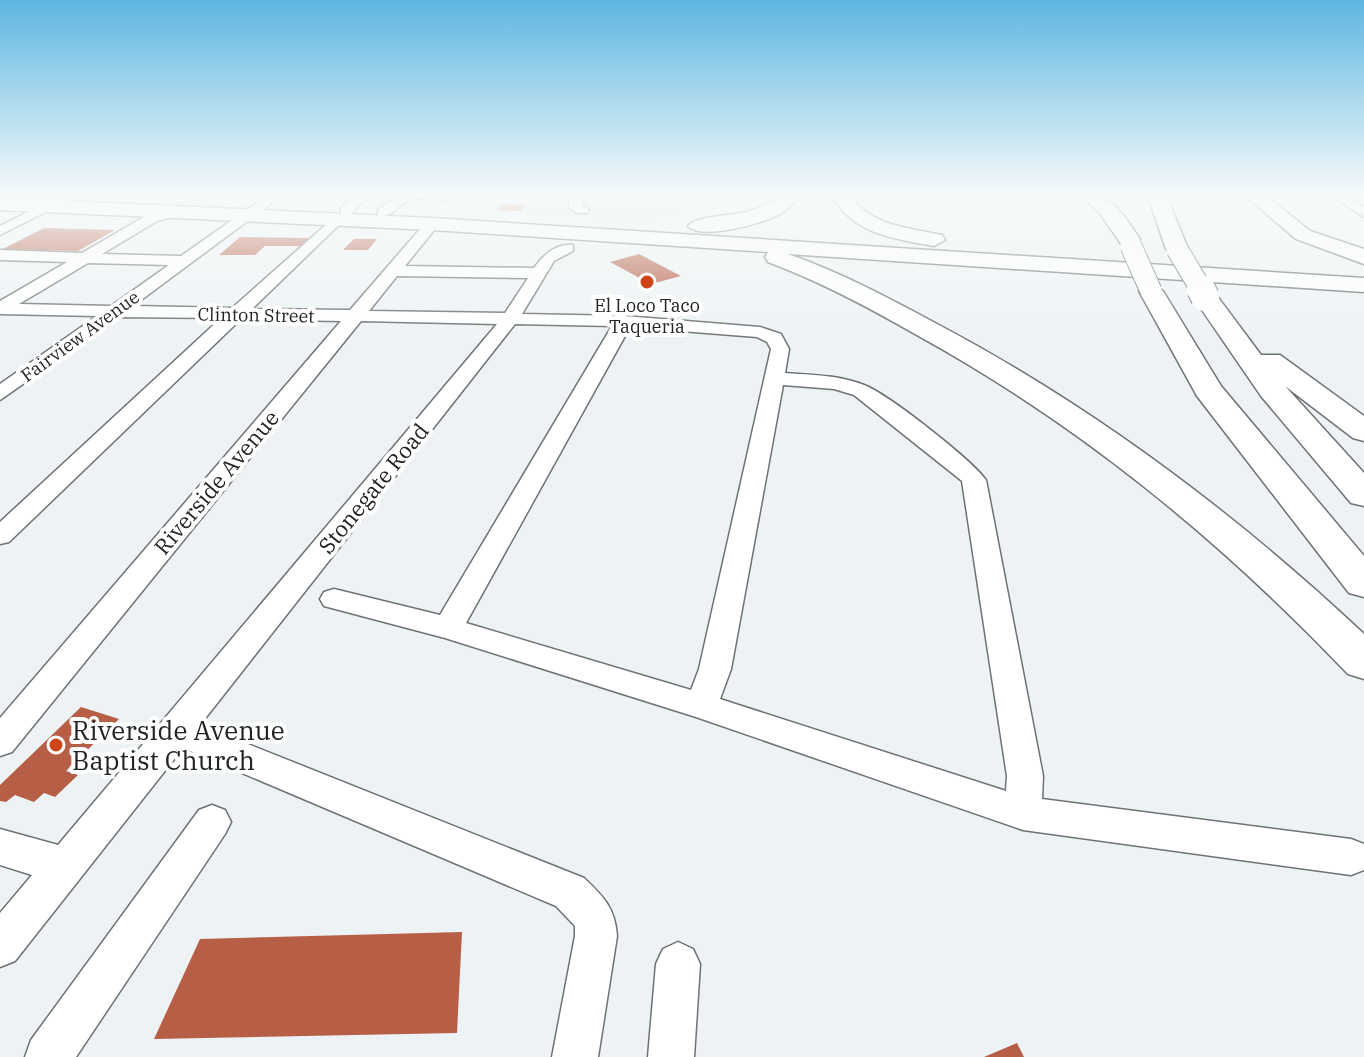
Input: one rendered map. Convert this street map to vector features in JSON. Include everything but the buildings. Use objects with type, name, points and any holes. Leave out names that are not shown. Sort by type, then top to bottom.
[{"type":"highway","points":[[719,243],[1130,251],[1364,285]]},
{"type":"highway","points":[[790,243],[1364,275]]},
{"type":"highway","points":[[973,243],[1103,259]]},
{"type":"highway","points":[[1126,243],[1208,390],[1364,583]]},
{"type":"highway","points":[[1129,243],[1130,251]]},
{"type":"highway","points":[[1174,243],[1205,297],[1272,390],[1364,495]]},
{"type":"highway","points":[[1326,243],[1364,257]]},
{"type":"highway","points":[[727,244],[801,266],[955,343],[1042,393],[1122,449],[1231,535],[1364,662]]},
{"type":"highway","points":[[1130,251],[1364,304]]},
{"type":"highway","points":[[1205,297],[1286,375],[1364,431]]},
{"type":"street","points":[[0,309],[107,243]]},
{"type":"street","name":"Fairview Avenue","points":[[0,394],[209,243]]},
{"type":"street","points":[[0,536],[310,243]]},
{"type":"street","name":"Riverside Avenue","points":[[0,742],[413,243]]},
{"type":"street","name":"Stonegate Road","points":[[0,946],[511,318],[548,258],[562,243]]},
{"type":"street","points":[[0,255],[185,261]]},
{"type":"street","points":[[394,267],[541,270]]},
{"type":"street","name":"Clinton Street","points":[[0,309],[624,321],[767,334],[779,344],[777,378]]},
{"type":"street","points":[[448,628],[624,321]]},
{"type":"street","points":[[701,706],[715,669],[777,378],[837,383],[861,391],[964,467],[974,480],[1025,776],[1023,813]]},
{"type":"street","points":[[334,599],[448,628],[701,706],[1023,813],[1351,857]]},
{"type":"street","points":[[176,730],[570,892],[595,917],[596,936],[575,1057]]},
{"type":"street","points":[[48,1057],[212,822]]},
{"type":"street","points":[[0,847],[66,866]]},
{"type":"street","points":[[671,1057],[678,964]]},
{"type":"place","name":"El Loco Taco Taqueria","points":[[647,282]]},
{"type":"place","name":"Riverside Avenue Baptist Church","points":[[56,745]]}]
